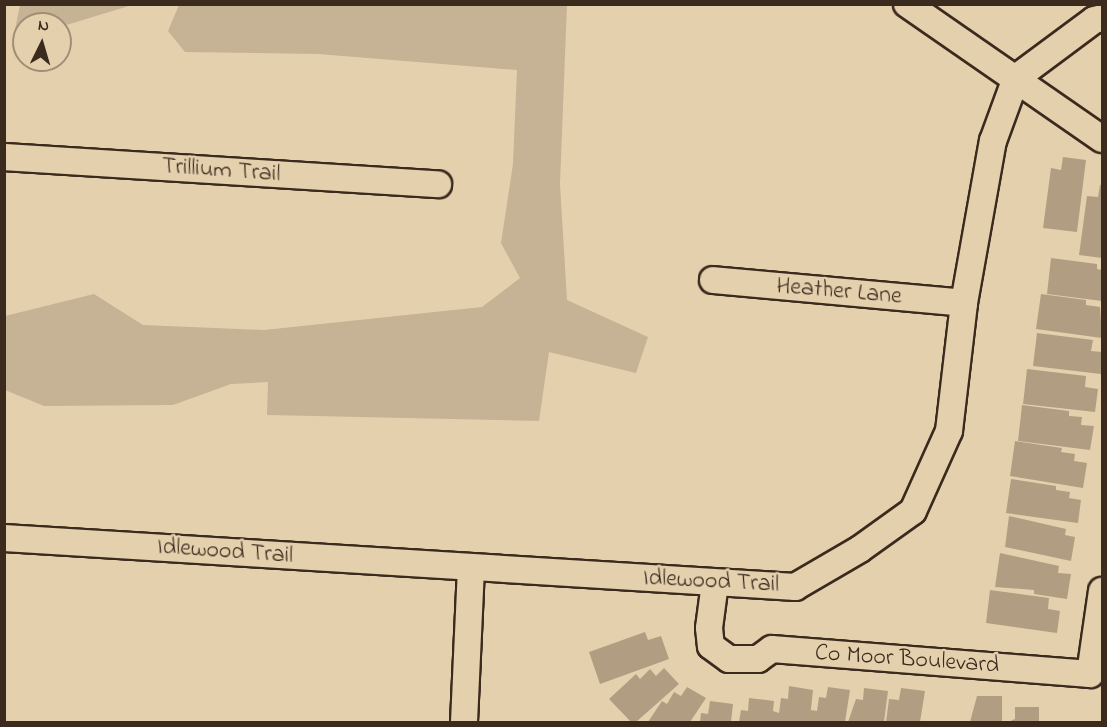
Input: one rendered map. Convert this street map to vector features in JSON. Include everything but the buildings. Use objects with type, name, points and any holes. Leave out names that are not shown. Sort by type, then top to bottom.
[{"type":"street","points":[[907,4],[1102,139]]},
{"type":"street","points":[[1016,78],[1094,20],[1102,18]]},
{"type":"street","name":"Idlewood Trail","points":[[4,538],[795,587],[860,549],[914,511],[949,432],[964,303],[993,141],[1016,78]]},
{"type":"street","name":"Trillium Trail","points":[[4,157],[438,184]]},
{"type":"street","name":"Heather Lane","points":[[713,280],[964,303]]},
{"type":"street","points":[[464,723],[471,568]]},
{"type":"street","name":"Co Moor Boulevard","points":[[715,583],[709,628],[711,646],[729,659],[758,659],[772,649],[1090,674],[1102,591]]},
{"type":"shaded area","points":[[20,4],[132,5],[72,23],[72,12],[18,12]]},
{"type":"shaded area","points":[[567,4],[560,184],[567,300],[648,337],[636,373],[549,352],[539,421],[267,415],[268,382],[231,384],[173,405],[44,406],[5,390],[5,316],[94,294],[143,325],[264,330],[482,307],[520,278],[501,243],[513,164],[517,70],[318,54],[185,52],[168,31],[179,5]]}]
